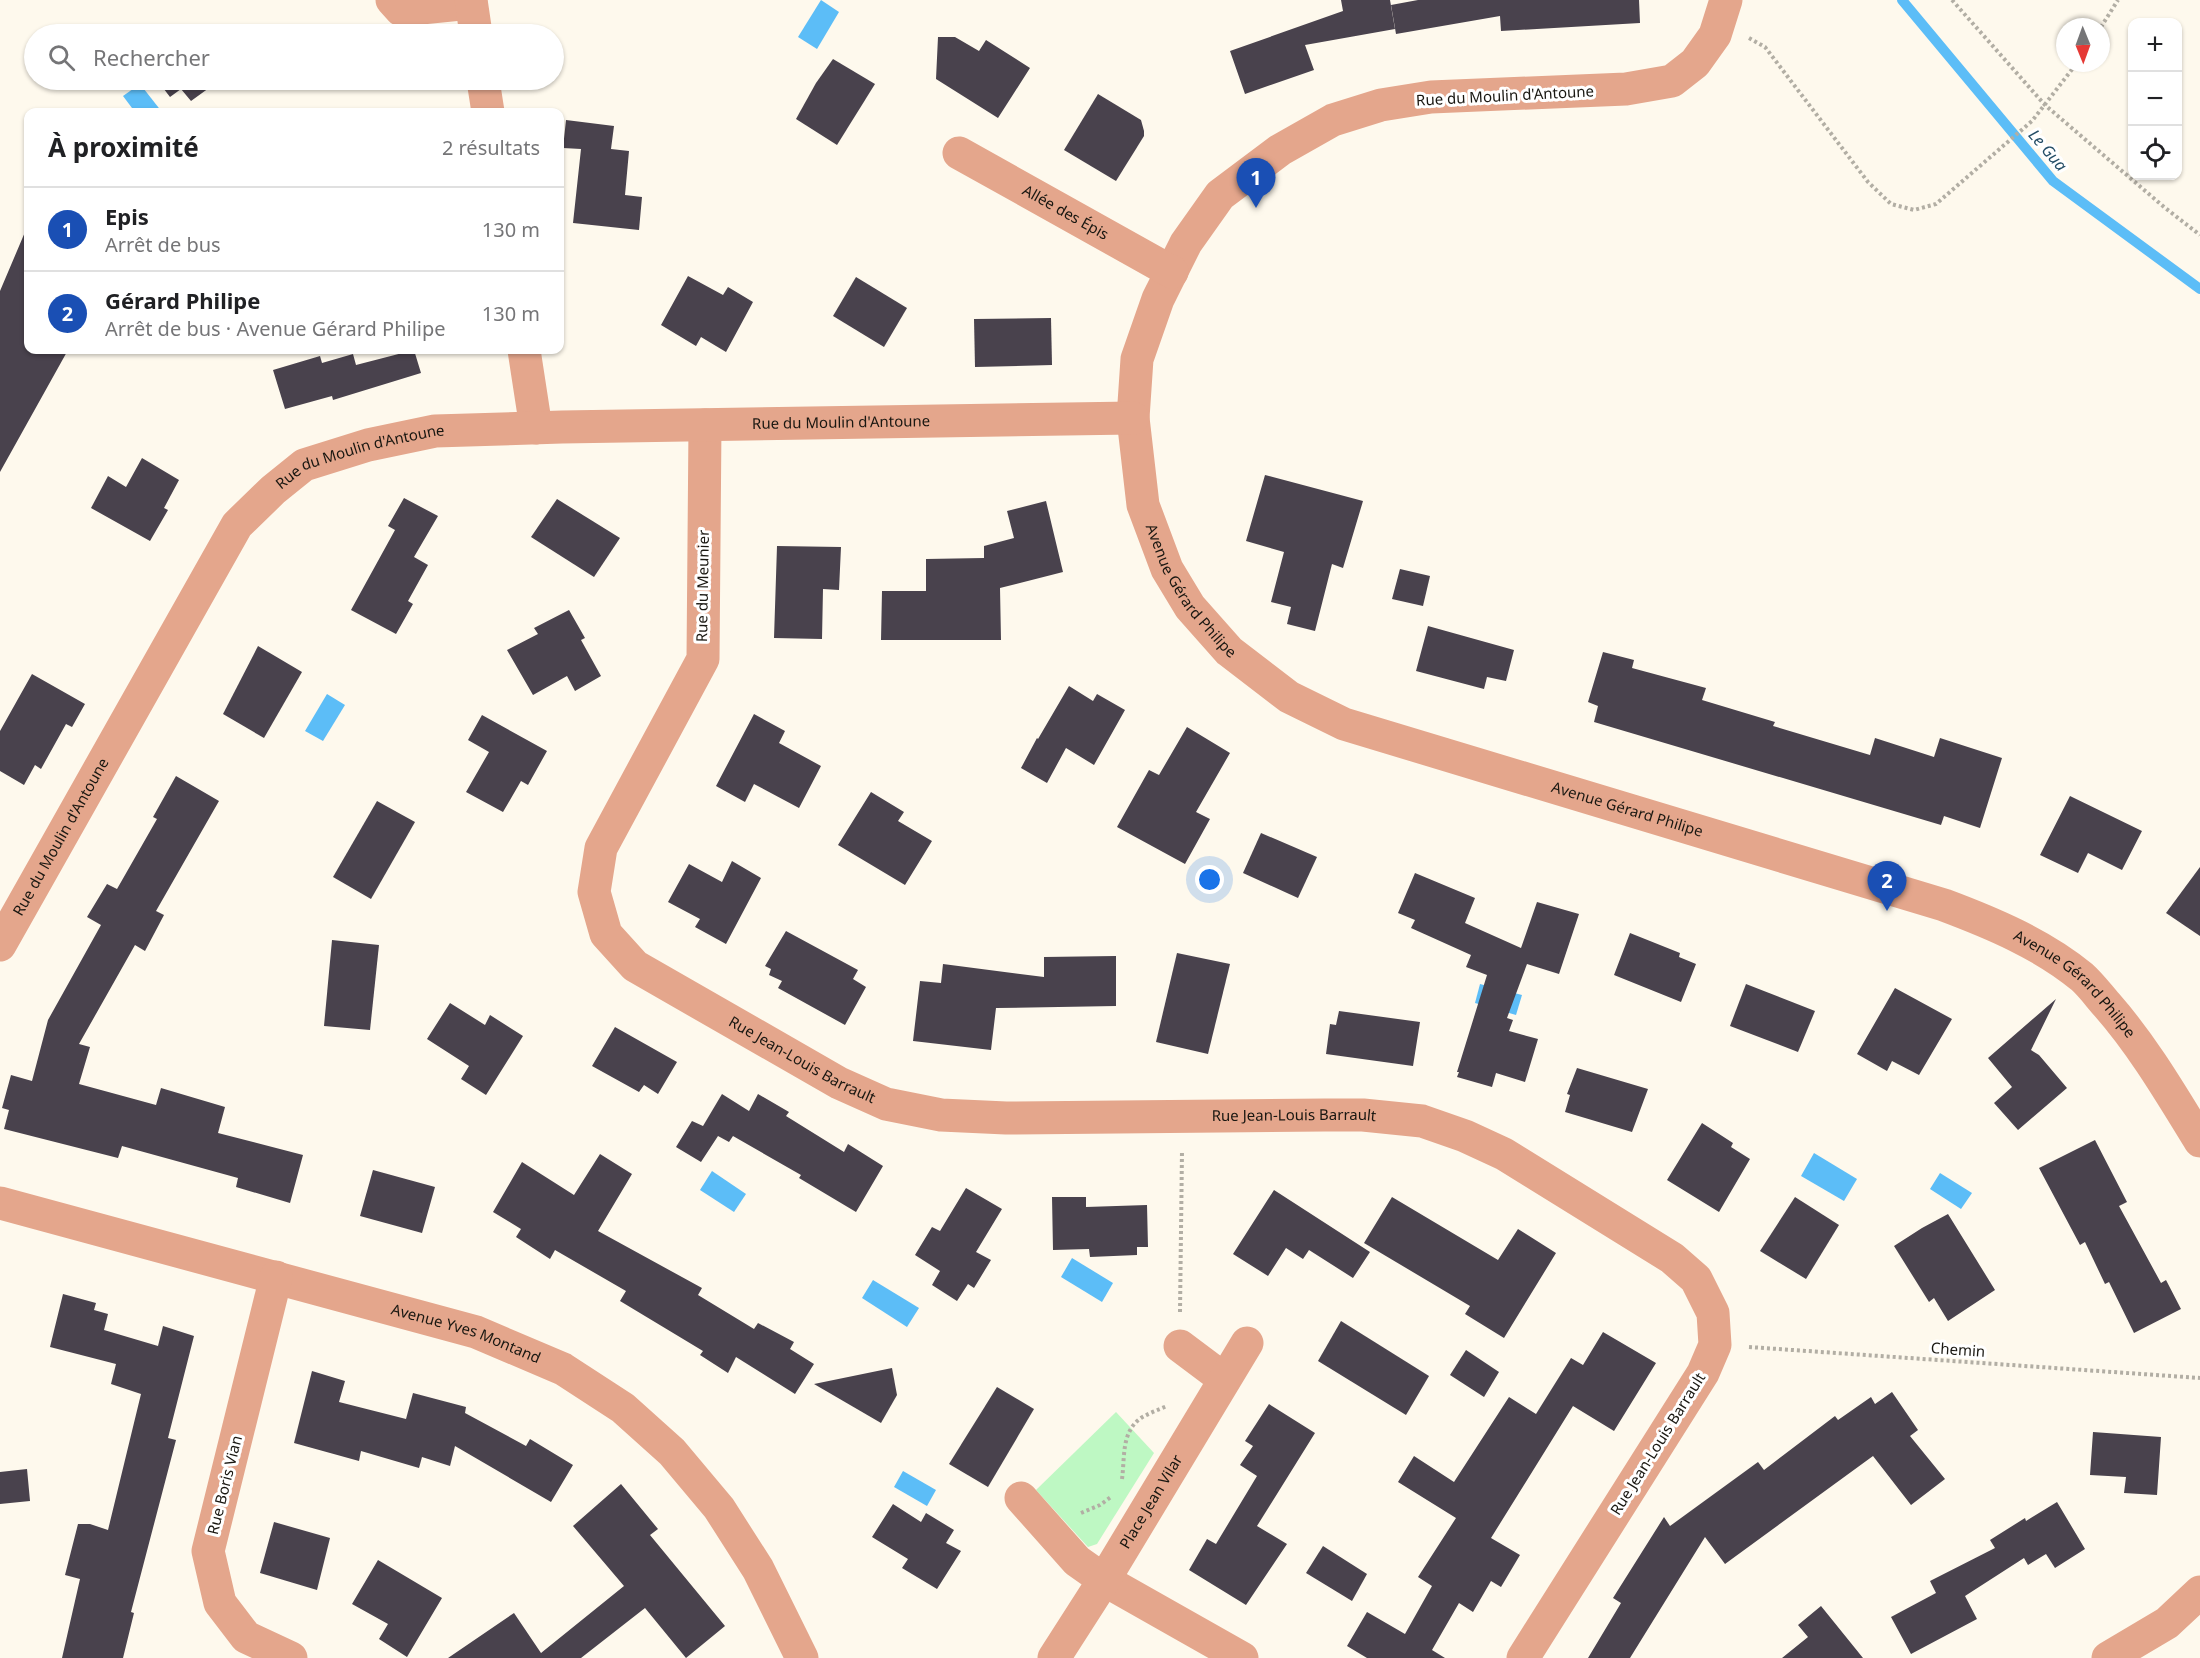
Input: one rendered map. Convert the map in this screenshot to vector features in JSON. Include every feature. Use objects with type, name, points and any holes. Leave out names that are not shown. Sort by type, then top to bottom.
[{"type":"street","points":[[392,0],[401,10],[472,12]]},
{"type":"street","name":"Rue du Moulin d'Antoune","points":[[0,945],[237,525],[273,490],[304,465],[368,445],[435,431],[1133,418],[1137,359],[1158,300],[1186,243],[1220,195],[1280,150],[1333,120],[1381,105],[1431,97],[1626,89],[1672,81],[1695,63],[1714,35],[1723,10]]},
{"type":"street","points":[[485,90],[487,108]]},
{"type":"street","name":"Allée des Épis","points":[[958,153],[1172,272]]},
{"type":"street","points":[[525,354],[536,428]]},
{"type":"street","name":"Avenue Gérard Philipe","points":[[1133,418],[1143,505],[1167,569],[1190,607],[1229,651],[1289,697],[1344,724],[1944,905],[1986,921],[2035,946],[2083,978],[2126,1027],[2173,1096],[2200,1141]]},
{"type":"street","name":"Rue du Meunier","points":[[627,800],[703,659],[705,425]]},
{"type":"street","name":"Rue Jean-Louis Barrault","points":[[627,800],[601,848],[599,859],[594,892],[606,934],[635,966],[839,1083],[886,1104],[941,1115],[1006,1118],[1363,1115],[1422,1121],[1465,1136],[1504,1154],[1672,1258],[1696,1279],[1713,1313],[1714,1345],[1703,1373],[1523,1658]]},
{"type":"street","name":"Avenue Yves Montand","points":[[0,1203],[476,1332],[563,1369],[623,1408],[672,1452],[719,1508],[758,1569],[802,1658]]},
{"type":"street","name":"Rue Boris Vian","points":[[276,1277],[208,1551],[220,1603],[238,1648],[291,1658]]},
{"type":"street","name":"Place Jean Vilar","points":[[1054,1658],[1104,1580],[1246,1343]]},
{"type":"street","points":[[1180,1346],[1224,1379]]},
{"type":"street","points":[[1021,1498],[1077,1561],[1104,1580],[1242,1658]]},
{"type":"street","points":[[2108,1658],[2167,1623],[2200,1592]]},
{"type":"path","points":[[1952,0],[2045,105],[2200,235]]},
{"type":"path","points":[[2106,18],[2118,0]]},
{"type":"path","points":[[1723,10],[1765,47],[1868,182],[1891,204],[1914,210],[1936,204],[2032,121],[2070,72]]},
{"type":"path","points":[[1180,1346],[1181,1116]]},
{"type":"path","name":"Chemin","points":[[1714,1345],[2200,1378]]},
{"type":"path","points":[[1122,1482],[1125,1443],[1131,1429],[1143,1416],[1173,1403]]},
{"type":"path","points":[[1047,1527],[1061,1518],[1093,1509],[1117,1493]]},
{"type":"green space","points":[[1116,1412],[1154,1453],[1097,1544],[1088,1547],[1036,1490]]},
{"type":"water","points":[[821,0],[839,12],[817,49],[798,37]]},
{"type":"water","points":[[132,90],[145,90],[159,108],[132,108],[123,96]]},
{"type":"water","points":[[327,694],[345,705],[323,741],[305,731]]},
{"type":"water","points":[[1480,984],[1522,995],[1516,1015],[1475,1003]]},
{"type":"water","points":[[1814,1153],[1857,1179],[1844,1201],[1801,1176]]},
{"type":"water","points":[[712,1171],[746,1194],[734,1212],[700,1190]]},
{"type":"water","points":[[1940,1173],[1972,1193],[1961,1209],[1930,1189]]},
{"type":"water","points":[[1072,1258],[1113,1283],[1102,1302],[1061,1277]]},
{"type":"water","points":[[873,1280],[919,1308],[907,1327],[862,1298]]},
{"type":"water","points":[[903,1471],[936,1490],[927,1506],[894,1487]]},
{"type":"building","points":[[1341,0],[1390,0],[1395,29],[1305,45],[1314,70],[1245,94],[1230,51],[1343,11]]},
{"type":"building","points":[[1418,0],[1639,0],[1640,23],[1501,31],[1500,16],[1396,34],[1391,5]]},
{"type":"building","points":[[938,37],[955,37],[979,51],[986,40],[1030,68],[998,118],[936,79]]},
{"type":"building","points":[[833,59],[875,84],[837,145],[796,119],[816,83]]},
{"type":"building","points":[[165,90],[180,90],[170,97]]},
{"type":"building","points":[[182,90],[206,90],[191,101]]},
{"type":"building","points":[[1098,94],[1141,120],[1144,131],[1144,136],[1116,181],[1064,150]]},
{"type":"building","points":[[566,120],[614,126],[611,149],[629,151],[625,195],[642,197],[639,230],[573,223],[581,149],[564,148]]},
{"type":"building","points":[[24,234],[24,354],[66,354],[0,472],[0,291]]},
{"type":"building","points":[[688,276],[723,295],[728,287],[753,302],[726,352],[701,337],[696,346],[661,325]]},
{"type":"building","points":[[856,277],[907,308],[884,347],[833,316]]},
{"type":"building","points":[[1051,318],[1052,365],[975,367],[974,319]]},
{"type":"building","points":[[353,354],[356,365],[399,354],[415,354],[421,373],[333,400],[332,396],[285,409],[273,370],[320,356],[322,363]]},
{"type":"building","points":[[142,458],[179,480],[164,508],[168,510],[150,541],[91,508],[108,476],[126,487]]},
{"type":"building","points":[[1265,475],[1363,501],[1343,568],[1332,564],[1315,631],[1287,624],[1291,607],[1271,602],[1284,552],[1246,541]]},
{"type":"building","points":[[404,498],[438,516],[414,557],[428,565],[408,601],[413,604],[396,634],[351,610],[395,530],[388,526]]},
{"type":"building","points":[[557,499],[620,538],[594,577],[531,537]]},
{"type":"building","points":[[1046,501],[1063,572],[1000,588],[1001,640],[881,640],[882,591],[926,591],[926,559],[984,558],[984,546],[1014,538],[1007,511]]},
{"type":"building","points":[[777,546],[841,547],[839,590],[823,589],[822,639],[774,638]]},
{"type":"building","points":[[1400,569],[1430,576],[1423,606],[1392,599]]},
{"type":"building","points":[[569,610],[585,638],[581,640],[601,676],[575,691],[567,676],[533,695],[507,650],[538,634],[534,628]]},
{"type":"building","points":[[1428,626],[1514,650],[1506,681],[1487,677],[1484,689],[1416,671]]},
{"type":"building","points":[[258,646],[302,672],[264,738],[223,714]]},
{"type":"building","points":[[1603,652],[1634,660],[1632,668],[1706,688],[1702,700],[1775,722],[1773,726],[1870,755],[1875,738],[1934,757],[1940,738],[2002,758],[1980,828],[1944,816],[1941,825],[1594,722],[1598,706],[1588,702]]},
{"type":"building","points":[[32,674],[85,704],[72,727],[66,724],[41,769],[35,765],[24,785],[0,771],[0,731]]},
{"type":"building","points":[[1069,686],[1093,701],[1097,694],[1125,710],[1094,765],[1066,748],[1047,783],[1021,768]]},
{"type":"building","points":[[754,714],[785,731],[779,743],[821,766],[799,808],[754,784],[745,802],[716,786]]},
{"type":"building","points":[[482,715],[547,751],[528,785],[521,781],[503,812],[466,792],[489,752],[468,740]]},
{"type":"building","points":[[1187,727],[1230,753],[1196,812],[1210,819],[1185,864],[1117,827],[1149,770],[1159,775]]},
{"type":"building","points":[[176,776],[219,801],[156,911],[164,915],[145,951],[135,945],[79,1044],[90,1047],[79,1084],[156,1105],[161,1088],[225,1107],[218,1133],[303,1155],[290,1203],[236,1187],[238,1178],[122,1146],[118,1158],[4,1129],[9,1110],[2,1108],[11,1075],[32,1081],[48,1020],[101,925],[87,917],[107,884],[117,889],[157,819],[153,817]]},
{"type":"building","points":[[871,792],[904,812],[898,821],[932,841],[905,885],[838,845]]},
{"type":"building","points":[[2070,796],[2142,831],[2122,870],[2088,853],[2078,873],[2040,855]]},
{"type":"building","points":[[377,801],[415,822],[371,899],[333,877]]},
{"type":"building","points":[[1261,833],[1317,857],[1298,898],[1243,873]]},
{"type":"building","points":[[732,861],[761,878],[726,944],[695,927],[700,919],[668,902],[689,864],[722,882]]},
{"type":"building","points":[[2200,867],[2200,936],[2166,913]]},
{"type":"building","points":[[1415,873],[1475,898],[1465,923],[1521,948],[1537,902],[1579,914],[1559,974],[1527,964],[1507,1018],[1513,1020],[1509,1031],[1538,1039],[1525,1082],[1496,1073],[1492,1087],[1457,1077],[1487,975],[1466,967],[1471,955],[1411,928],[1415,920],[1398,913]]},
{"type":"building","points":[[786,931],[858,970],[853,979],[866,987],[845,1025],[778,988],[782,981],[769,975],[771,969],[765,966]]},
{"type":"building","points":[[1630,933],[1680,953],[1679,957],[1696,964],[1681,1002],[1614,975]]},
{"type":"building","points":[[332,940],[379,945],[370,1030],[324,1026]]},
{"type":"building","points":[[1177,953],[1230,964],[1208,1054],[1156,1042]]},
{"type":"building","points":[[1116,956],[1116,1006],[996,1008],[991,1050],[913,1041],[920,981],[941,983],[943,964],[1044,977],[1044,957]]},
{"type":"building","points":[[1746,984],[1815,1011],[1798,1052],[1730,1026]]},
{"type":"building","points":[[1895,988],[1952,1019],[1919,1075],[1892,1061],[1887,1071],[1857,1054]]},
{"type":"building","points":[[2056,999],[2031,1050],[2039,1055],[2067,1088],[2018,1130],[1994,1103],[2012,1087],[1988,1058]]},
{"type":"building","points":[[450,1003],[485,1025],[490,1015],[523,1036],[486,1095],[461,1079],[469,1066],[427,1039]]},
{"type":"building","points":[[1339,1011],[1420,1022],[1413,1066],[1326,1054],[1330,1024],[1336,1025]]},
{"type":"building","points":[[615,1027],[677,1062],[658,1094],[644,1085],[639,1092],[592,1066]]},
{"type":"building","points":[[1577,1068],[1648,1089],[1632,1132],[1565,1112],[1570,1095],[1567,1094]]},
{"type":"building","points":[[722,1094],[749,1111],[758,1094],[789,1112],[786,1116],[844,1152],[848,1144],[883,1166],[856,1212],[799,1178],[801,1175],[733,1136],[729,1142],[718,1136],[701,1162],[676,1147],[692,1121],[703,1126]]},
{"type":"building","points":[[1702,1123],[1733,1143],[1731,1147],[1750,1159],[1719,1212],[1667,1180]]},
{"type":"building","points":[[2095,1140],[2127,1202],[2119,1206],[2161,1283],[2166,1280],[2181,1309],[2134,1333],[2109,1282],[2105,1284],[2085,1242],[2080,1245],[2039,1168]]},
{"type":"building","points":[[600,1154],[632,1174],[598,1231],[702,1288],[698,1295],[754,1329],[758,1323],[794,1342],[790,1349],[814,1364],[795,1394],[736,1357],[728,1373],[700,1355],[703,1351],[620,1301],[626,1291],[555,1250],[550,1259],[516,1237],[521,1229],[493,1212],[522,1162],[574,1195]]},
{"type":"building","points":[[373,1170],[435,1187],[422,1233],[360,1216]]},
{"type":"building","points":[[966,1188],[1002,1209],[976,1252],[991,1260],[974,1288],[968,1284],[957,1301],[932,1285],[940,1271],[915,1255],[932,1227],[940,1231]]},
{"type":"building","points":[[1274,1190],[1370,1252],[1353,1278],[1309,1250],[1303,1259],[1286,1248],[1268,1276],[1233,1254]]},
{"type":"building","points":[[1052,1197],[1086,1197],[1086,1207],[1147,1205],[1148,1247],[1137,1247],[1137,1255],[1090,1257],[1089,1249],[1053,1250]]},
{"type":"building","points":[[1392,1197],[1498,1260],[1518,1229],[1556,1253],[1504,1338],[1465,1314],[1470,1306],[1364,1243]]},
{"type":"building","points":[[1795,1197],[1839,1225],[1806,1279],[1760,1251]]},
{"type":"building","points":[[1948,1214],[1995,1290],[1948,1321],[1934,1298],[1929,1302],[1894,1246]]},
{"type":"building","points":[[63,1294],[96,1303],[94,1310],[108,1314],[104,1330],[158,1346],[163,1326],[194,1336],[168,1438],[176,1440],[131,1612],[134,1613],[123,1658],[62,1658],[80,1579],[65,1575],[78,1524],[90,1524],[108,1530],[141,1394],[111,1384],[116,1364],[50,1347]]},
{"type":"building","points":[[1341,1321],[1429,1376],[1406,1415],[1318,1361]]},
{"type":"building","points":[[1603,1332],[1656,1363],[1614,1431],[1573,1406],[1491,1538],[1520,1555],[1501,1587],[1491,1581],[1473,1612],[1459,1603],[1432,1650],[1445,1658],[1367,1658],[1347,1646],[1367,1612],[1405,1634],[1432,1586],[1418,1577],[1456,1518],[1398,1482],[1414,1456],[1454,1482],[1509,1397],[1536,1414],[1571,1358],[1583,1365]]},
{"type":"building","points":[[1466,1350],[1499,1372],[1484,1397],[1450,1375]]},
{"type":"building","points":[[892,1368],[897,1395],[881,1423],[814,1384]]},
{"type":"building","points":[[312,1371],[345,1381],[339,1402],[406,1419],[413,1393],[466,1407],[465,1413],[526,1446],[530,1439],[573,1465],[551,1502],[455,1446],[450,1466],[422,1457],[419,1468],[361,1451],[359,1461],[294,1443]]},
{"type":"building","points":[[997,1387],[1034,1409],[988,1487],[949,1464]]},
{"type":"building","points":[[1892,1392],[1918,1430],[1910,1436],[1945,1479],[1911,1505],[1873,1456],[1725,1564],[1705,1537],[1630,1658],[1588,1658],[1621,1603],[1613,1598],[1664,1517],[1670,1526],[1758,1462],[1764,1470],[1835,1416],[1838,1420],[1871,1397],[1875,1404]]},
{"type":"building","points":[[1269,1404],[1315,1433],[1257,1526],[1287,1544],[1246,1605],[1189,1570],[1207,1539],[1216,1544],[1257,1476],[1240,1465],[1253,1446],[1245,1441]]},
{"type":"building","points":[[2093,1432],[2161,1437],[2157,1495],[2124,1493],[2126,1477],[2090,1475]]},
{"type":"building","points":[[27,1469],[30,1501],[0,1504],[0,1472]]},
{"type":"building","points":[[621,1484],[658,1529],[650,1535],[725,1626],[686,1658],[645,1608],[581,1658],[448,1658],[514,1613],[541,1653],[624,1586],[573,1526]]},
{"type":"building","points":[[2057,1502],[2085,1549],[2055,1568],[2046,1554],[2028,1565],[2024,1558],[1965,1596],[1977,1619],[1911,1654],[1891,1617],[1936,1593],[1930,1581],[1995,1548],[1990,1540],[2025,1518],[2026,1521]]},
{"type":"building","points":[[893,1504],[921,1522],[926,1513],[954,1530],[946,1543],[961,1551],[937,1589],[902,1568],[908,1559],[872,1537]]},
{"type":"building","points":[[274,1522],[330,1538],[317,1590],[260,1573]]},
{"type":"building","points":[[1323,1546],[1367,1574],[1352,1601],[1306,1573]]},
{"type":"building","points":[[378,1560],[442,1598],[407,1657],[379,1639],[388,1624],[352,1604]]},
{"type":"building","points":[[1821,1606],[1863,1658],[1782,1658],[1808,1637],[1798,1625]]},
{"type":"waterway","name":"Le Gua","points":[[1902,0],[2053,181],[2200,289]]},
{"type":"place","name":"Epis","points":[[1256,208]]},
{"type":"place","name":"Gérard Philipe","points":[[1887,911]]}]
